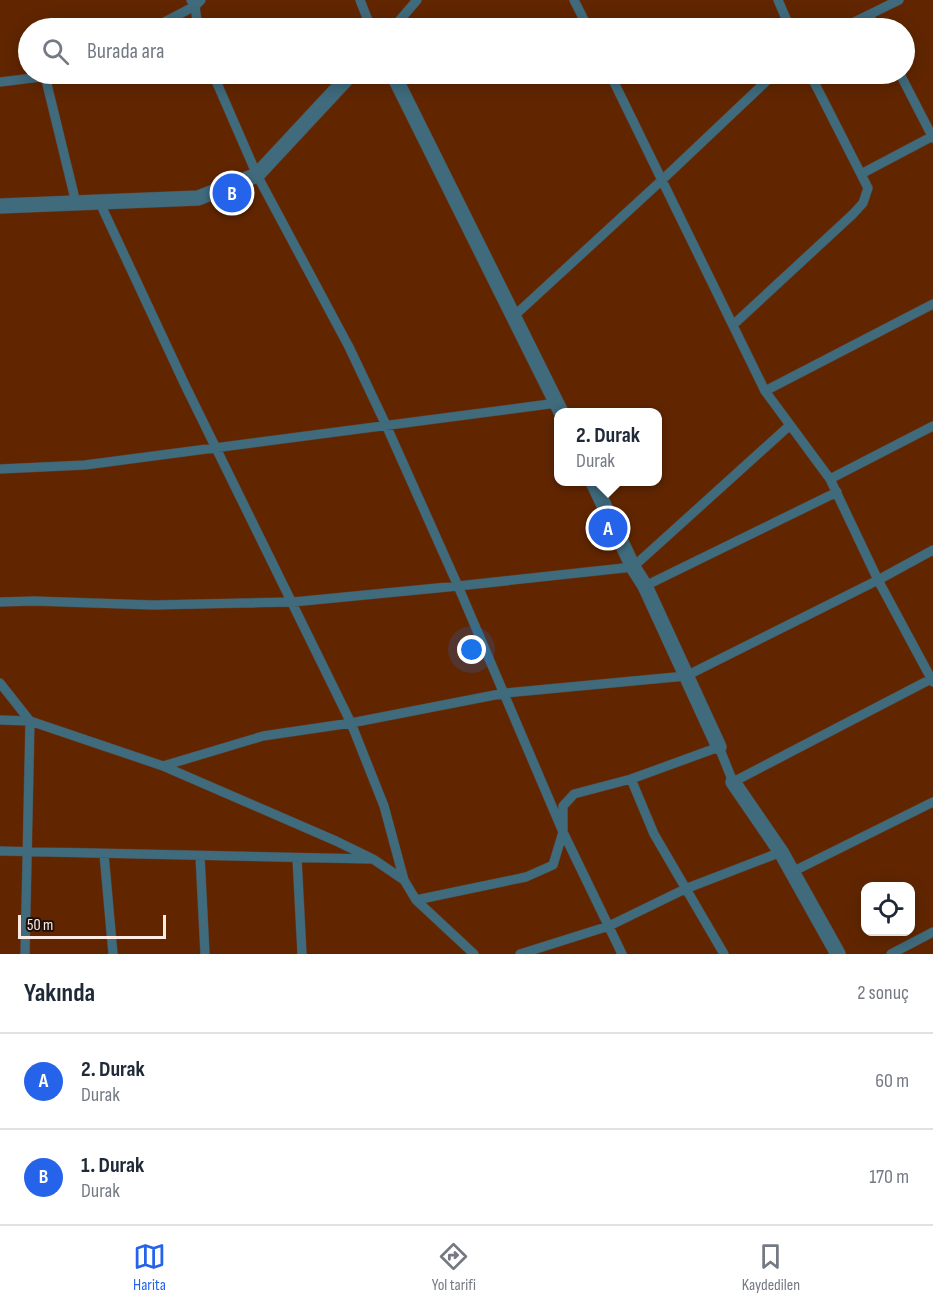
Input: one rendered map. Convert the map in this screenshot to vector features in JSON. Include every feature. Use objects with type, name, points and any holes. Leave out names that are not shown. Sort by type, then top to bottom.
[{"type":"street","points":[[0,206],[198,198],[257,175],[342,84]]},
{"type":"street","points":[[398,84],[559,408]]},
{"type":"street","points":[[595,486],[633,567],[645,586],[718,747]]},
{"type":"street","points":[[733,782],[792,872],[835,953]]},
{"type":"lane","points":[[360,0],[367,18]]},
{"type":"lane","points":[[402,18],[417,0]]},
{"type":"lane","points":[[574,0],[583,18]]},
{"type":"lane","points":[[778,0],[786,18]]},
{"type":"lane","points":[[863,18],[899,0]]},
{"type":"lane","points":[[170,18],[196,2],[197,18]]},
{"type":"lane","points":[[0,82],[18,80]]},
{"type":"lane","points":[[47,84],[76,203]]},
{"type":"lane","points":[[217,84],[257,175],[349,347],[386,425],[458,586],[563,832],[622,954]]},
{"type":"lane","points":[[417,900],[526,877],[553,865],[563,832],[563,806],[574,794],[631,779],[718,747],[733,782],[932,679],[878,580],[830,479],[765,391],[615,84]]},
{"type":"lane","points":[[514,316],[763,84]]},
{"type":"lane","points":[[733,325],[863,203],[868,188],[815,84]]},
{"type":"lane","points":[[861,174],[933,136],[905,84]]},
{"type":"lane","points":[[99,201],[185,385],[218,448],[351,723],[384,806],[404,880],[417,900],[474,954]]},
{"type":"lane","points":[[765,391],[933,304]]},
{"type":"lane","points":[[0,469],[85,465],[386,425],[554,408]]},
{"type":"lane","points":[[0,602],[34,601],[153,606],[293,602],[633,567],[789,426]]},
{"type":"lane","points":[[830,479],[933,426]]},
{"type":"lane","points":[[645,586],[837,492]]},
{"type":"lane","points":[[163,766],[263,736],[351,723],[504,693],[686,676],[933,550]]},
{"type":"lane","points":[[0,683],[30,721],[25,954]]},
{"type":"lane","points":[[0,720],[30,721],[163,766],[336,841],[373,859],[404,880]]},
{"type":"lane","points":[[631,779],[654,834],[724,954]]},
{"type":"lane","points":[[792,872],[933,802]]},
{"type":"lane","points":[[0,851],[373,859]]},
{"type":"lane","points":[[520,954],[609,926],[685,889],[780,852]]},
{"type":"lane","points":[[104,854],[113,954]]},
{"type":"lane","points":[[200,856],[205,954]]},
{"type":"lane","points":[[297,858],[302,954]]},
{"type":"lane","points":[[891,954],[933,932]]},
{"type":"shaded area","points":[[0,0],[933,0],[933,954],[0,954]]},
{"type":"place","name":"1. Durak","points":[[232,193]]},
{"type":"place","name":"2. Durak","points":[[608,528]]}]
